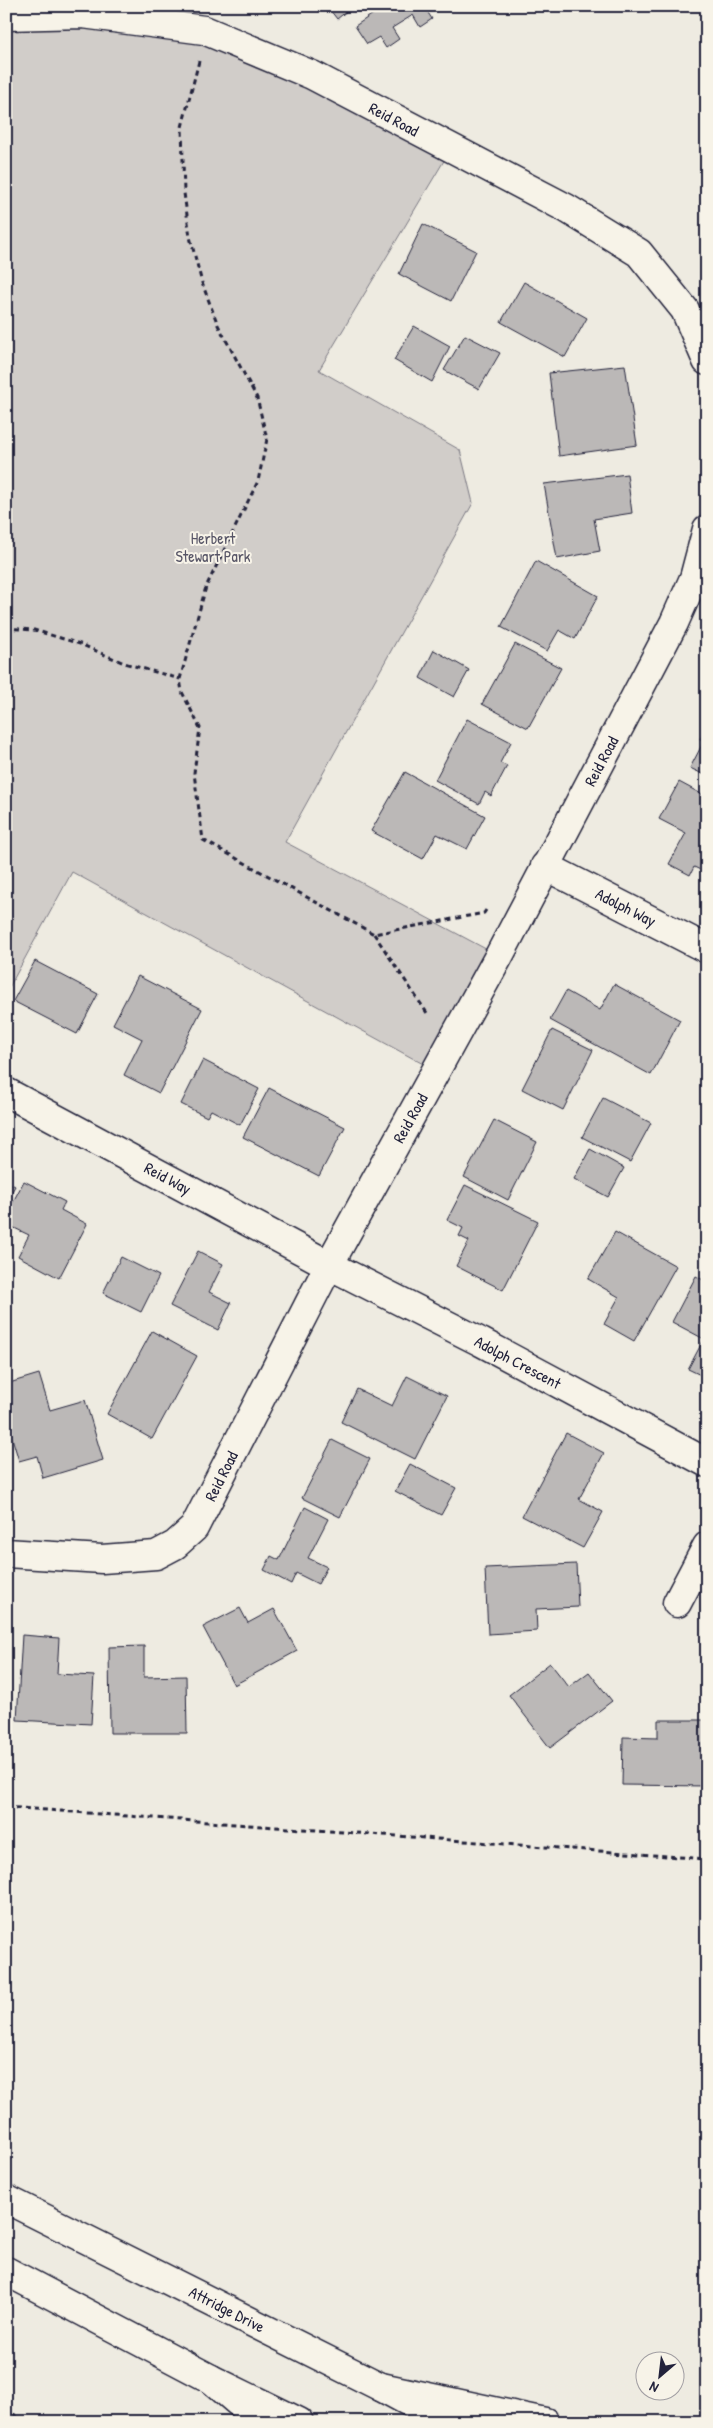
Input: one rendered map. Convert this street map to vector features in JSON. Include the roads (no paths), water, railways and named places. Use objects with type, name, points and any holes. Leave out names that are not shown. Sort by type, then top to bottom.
[{"type":"main road","name":"Reid Road","points":[[6,16],[83,14],[204,30],[312,75],[566,208],[639,253],[684,310],[707,361]]},
{"type":"main road","name":"Reid Road","points":[[6,1553],[102,1559],[156,1555],[175,1546],[194,1528],[329,1265],[499,956],[674,623],[694,578],[707,529]]},
{"type":"main road","name":"Adolph Way","points":[[545,866],[707,949]]},
{"type":"main road","name":"Reid Way","points":[[6,1092],[329,1265]]},
{"type":"main road","name":"Adolph Crescent","points":[[329,1265],[481,1342],[707,1463]]},
{"type":"main road","points":[[676,1603],[707,1546]]},
{"type":"main road","name":"Attridge Drive","points":[[6,2199],[381,2387],[446,2422]]},
{"type":"main road","points":[[6,2271],[211,2379],[299,2422]]},
{"type":"main road","points":[[211,2379],[261,2422]]},
{"type":"main road","points":[[381,2387],[545,2422]]},
{"type":"park label","name":"Herbert Stewart Park","points":[[213,547]]}]
